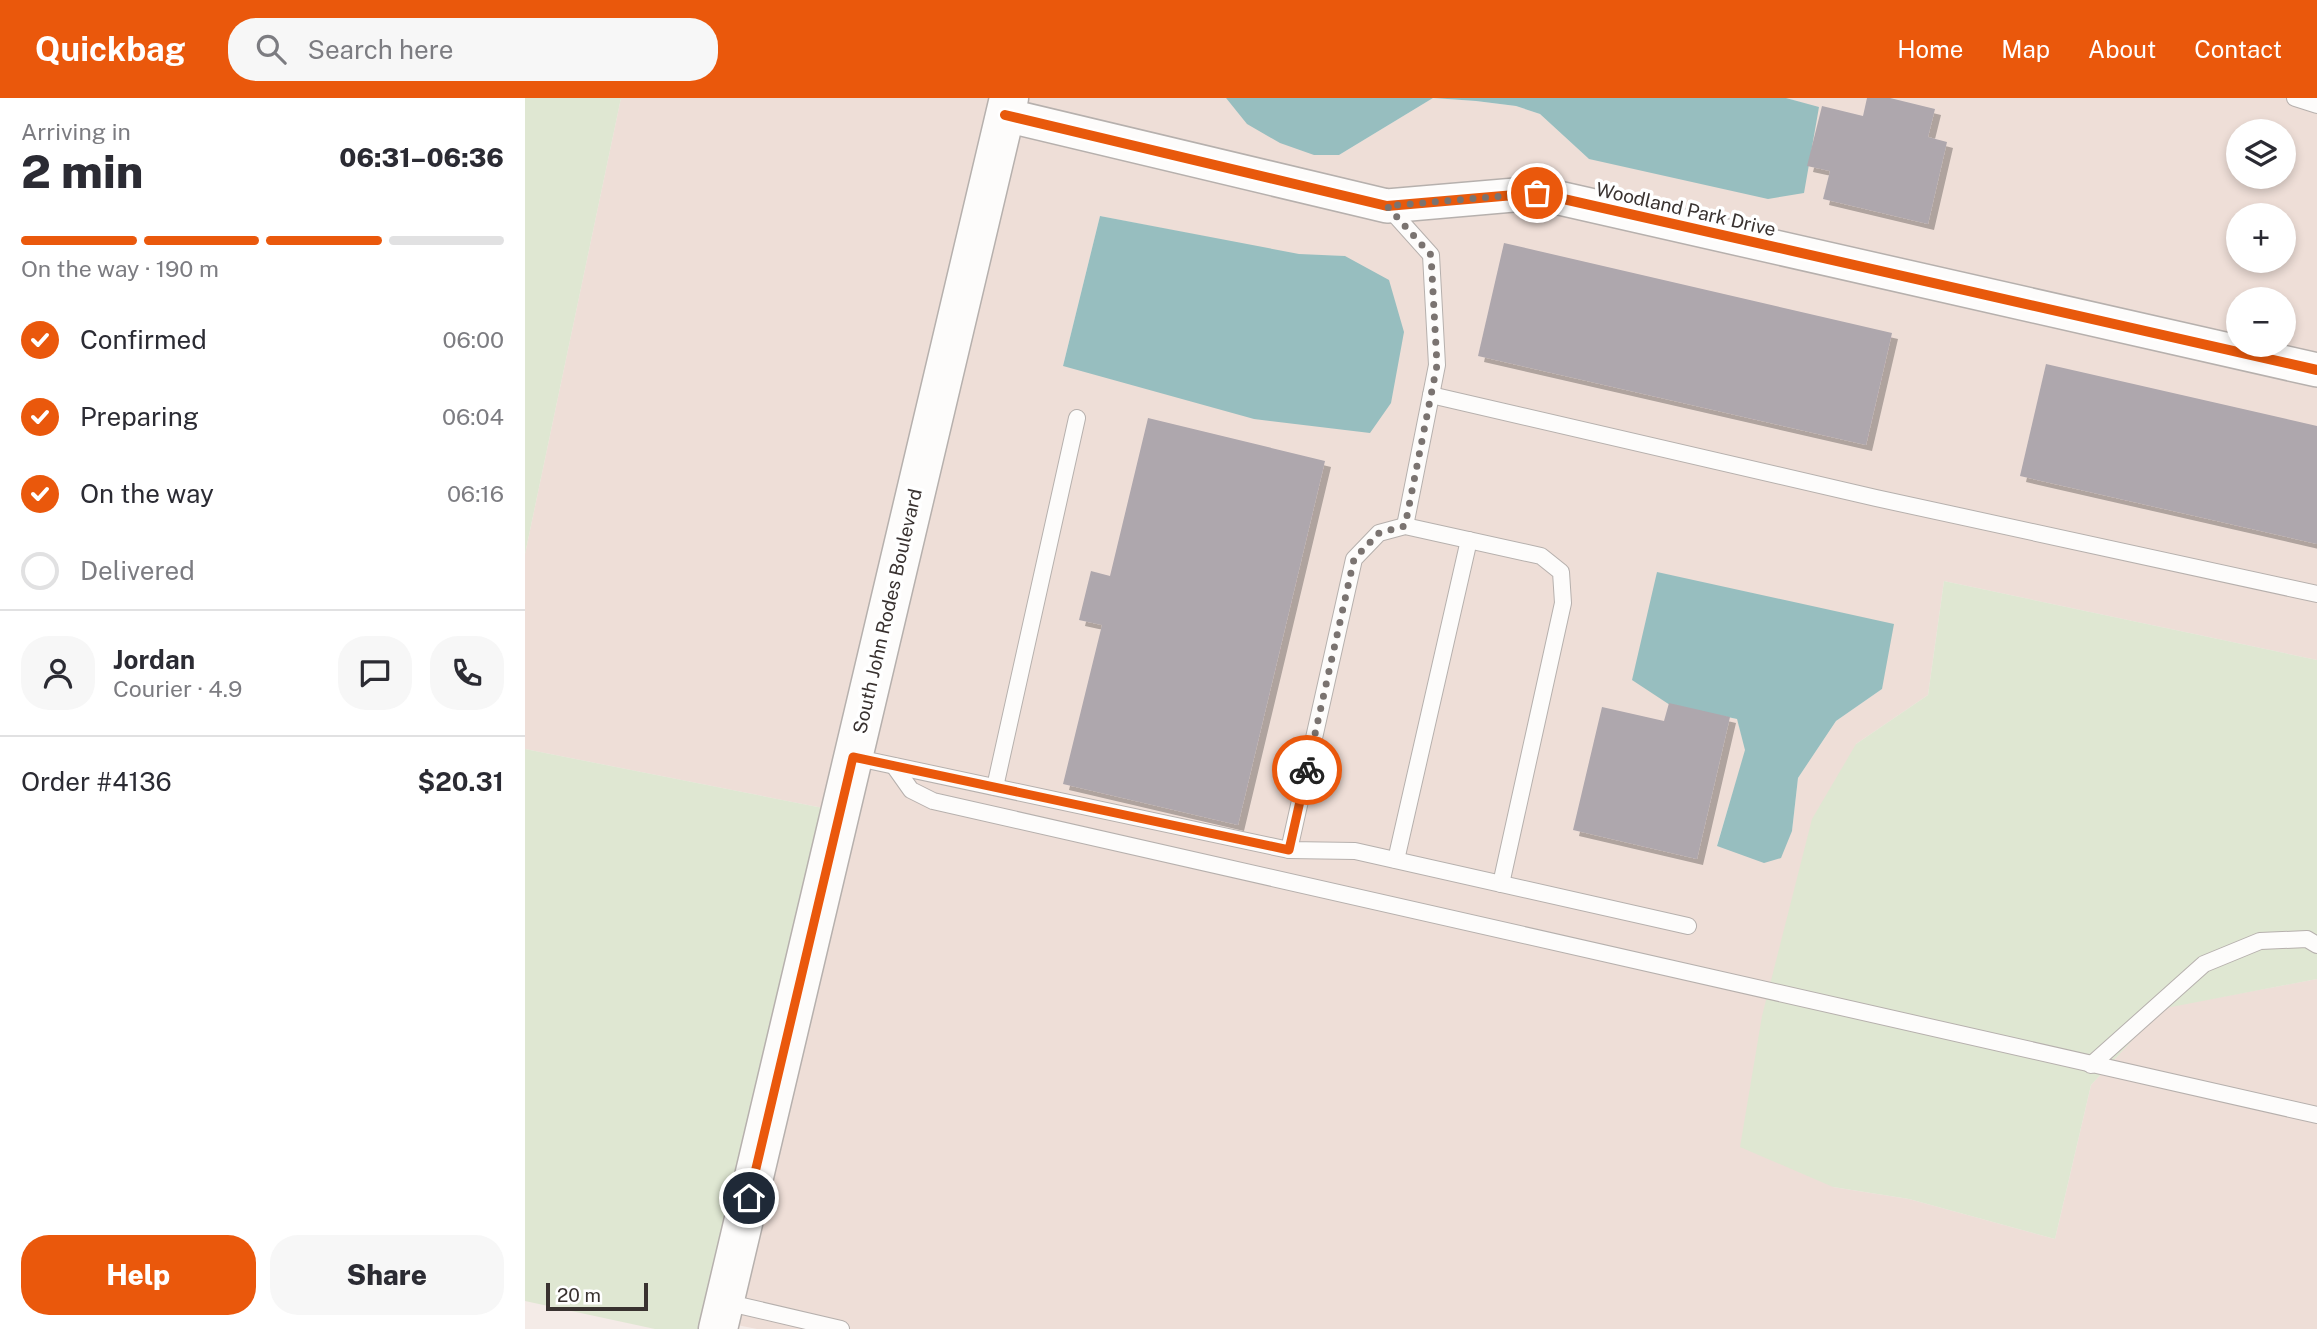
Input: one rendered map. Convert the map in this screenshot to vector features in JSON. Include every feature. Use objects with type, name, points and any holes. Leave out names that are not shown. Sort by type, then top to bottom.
[{"type":"main road","name":"South John Rodes Boulevard","points":[[722,1315],[1007,107]]},
{"type":"street","name":"Woodland Park Drive","points":[[1007,107],[1387,206],[1537,193],[2317,370]]},
{"type":"lane","points":[[2295,98],[2317,105]]},
{"type":"lane","points":[[1387,206],[1431,255],[1437,365],[1405,526]]},
{"type":"lane","points":[[1431,395],[1862,495],[2317,594]]},
{"type":"lane","points":[[995,787],[1077,418]]},
{"type":"lane","points":[[1289,850],[1354,559],[1379,533],[1405,526],[1541,556],[1561,572],[1563,603],[1500,884]]},
{"type":"lane","points":[[1396,860],[1469,540]]},
{"type":"lane","points":[[853,757],[1289,850],[1355,851],[1688,926]]},
{"type":"lane","points":[[894,765],[911,790],[933,801],[2317,1115]]},
{"type":"lane","points":[[2091,1065],[2204,964],[2260,941],[2307,939],[2317,944]]},
{"type":"lane","points":[[722,1315],[841,1329]]},
{"type":"shaded area","points":[[621,98],[991,98],[823,808],[525,749],[525,554]]},
{"type":"shaded area","points":[[1026,98],[1226,98],[1248,124],[1339,155],[1433,98],[1476,101],[1516,106],[1540,114],[1589,159],[1819,108],[1786,98],[2317,98],[2317,660],[1944,581],[1928,695],[1856,744],[1833,1187],[1909,1199],[2055,1239],[2091,1085],[2161,1008],[2317,979],[2317,1329],[757,1329],[737,1325]],"holes":[[[1100,216],[1299,255],[1345,256],[1063,366]],[[1882,689],[1836,721],[1798,778],[1792,831],[1717,845],[1746,749],[1737,719],[1670,705]]]},
{"type":"green space","points":[[525,98],[621,98],[525,554]]},
{"type":"green space","points":[[1944,581],[2317,660],[2317,979],[2161,1009],[2091,1085],[2055,1239],[1909,1199],[1833,1187],[1740,1147],[1762,1016],[1812,819],[1856,744],[1928,695]]},
{"type":"green space","points":[[525,749],[823,808],[701,1329],[655,1329],[525,1301]]},
{"type":"water","points":[[1226,98],[1433,98],[1339,155],[1314,155],[1280,143],[1247,124]]},
{"type":"water","points":[[1433,98],[1786,98],[1819,107],[1804,193],[1768,199],[1589,159],[1540,114],[1516,106]]},
{"type":"water","points":[[1100,216],[1299,254],[1345,256],[1389,280],[1404,332],[1391,403],[1370,433],[1254,419],[1063,366]]},
{"type":"water","points":[[1657,572],[1894,624],[1882,689],[1836,721],[1798,778],[1792,831],[1781,858],[1764,863],[1717,846],[1745,750],[1737,719],[1670,705],[1632,680]]},
{"type":"building","points":[[1867,98],[1890,98],[1935,109],[1928,137],[1947,142],[1928,224],[1823,199],[1830,171],[1807,166],[1822,106],[1863,116]]},
{"type":"building","points":[[1504,243],[1892,333],[1866,445],[1478,356]]},
{"type":"building","points":[[2046,364],[2317,426],[2317,544],[2020,476]]},
{"type":"building","points":[[1148,418],[1325,461],[1238,825],[1063,784],[1102,625],[1079,620],[1091,571],[1110,576]]},
{"type":"building","points":[[1669,703],[1730,717],[1697,859],[1573,830],[1602,707],[1664,721]]},
{"type":"cycle path","points":[[1005,115],[1387,206],[1537,193],[2317,370]]},
{"type":"way so far","points":[[1307,770],[1354,559],[1379,533],[1405,526],[1437,365],[1431,255],[1387,206],[1537,193]]},
{"type":"route","points":[[749,1198],[853,757],[1289,850],[1307,770]]}]
